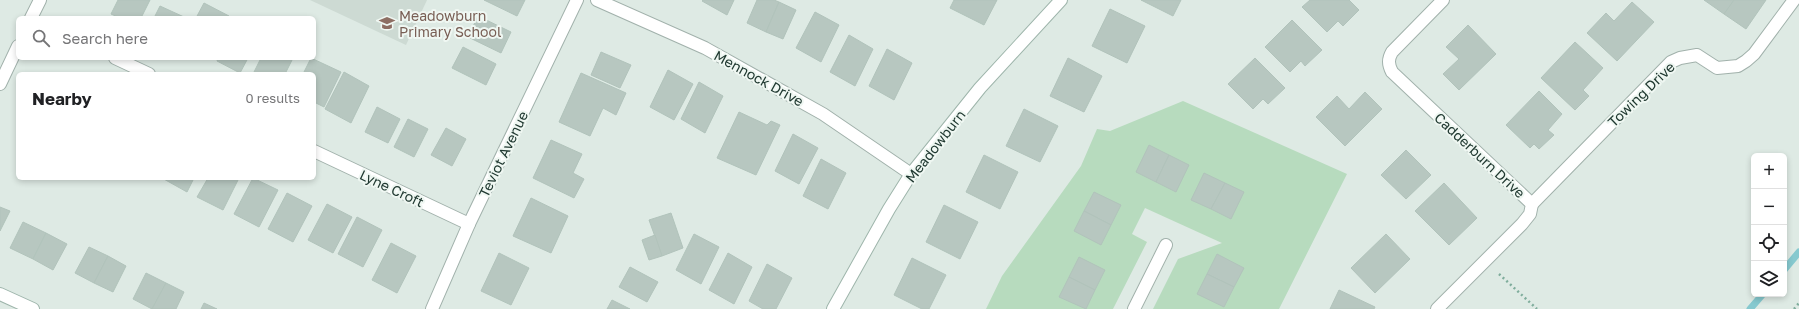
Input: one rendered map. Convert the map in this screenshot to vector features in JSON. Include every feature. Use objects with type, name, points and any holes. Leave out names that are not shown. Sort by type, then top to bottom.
[{"type":"street","points":[[32,16],[40,0]]},
{"type":"street","name":"Teviot Avenue","points":[[432,309],[470,224],[577,0]]},
{"type":"street","name":"Mennock Drive","points":[[597,0],[705,48],[823,114],[911,174]]},
{"type":"street","name":"Meadowburn","points":[[833,309],[888,209],[911,174],[980,88],[1060,0]]},
{"type":"street","name":"Cadderburn Drive","points":[[1437,309],[1530,214],[1532,204],[1392,72],[1389,66],[1392,52],[1443,0]]},
{"type":"street","name":"Towing Drive","points":[[1532,204],[1671,62],[1680,58],[1697,55],[1717,68],[1738,66],[1754,54],[1794,0]]},
{"type":"street","points":[[0,84],[16,50]]},
{"type":"street","points":[[119,60],[145,72]]},
{"type":"street","name":"Lyne Croft","points":[[316,152],[470,224]]},
{"type":"street","points":[[1134,309],[1166,245]]},
{"type":"street","points":[[0,294],[33,309]]},
{"type":"path","points":[[1485,261],[1537,309]]},
{"type":"path","points":[[1794,309],[1799,303]]},
{"type":"shaded area","name":"Meadowburn Primary School","points":[[310,0],[427,0],[406,45]]},
{"type":"green space","points":[[1183,101],[1347,174],[1279,309],[1153,309],[1178,259],[1222,243],[1145,208],[1132,234],[1147,242],[1113,309],[986,309],[1002,276],[1081,166],[1097,129],[1110,131]]},
{"type":"building","points":[[118,0],[150,0],[142,16],[116,16],[111,14]]},
{"type":"building","points":[[484,0],[525,0],[517,16]]},
{"type":"building","points":[[734,0],[727,15],[702,1]]},
{"type":"building","points":[[757,0],[774,0],[779,2],[766,32],[747,23]]},
{"type":"building","points":[[954,0],[997,0],[984,25],[950,8]]},
{"type":"building","points":[[1141,0],[1181,0],[1173,16]]},
{"type":"building","points":[[1310,0],[1349,0],[1359,10],[1343,26],[1338,21],[1327,32],[1302,7]]},
{"type":"building","points":[[1704,0],[1734,0],[1724,14]]},
{"type":"building","points":[[1734,0],[1766,0],[1746,29],[1724,14]]},
{"type":"building","points":[[779,2],[796,10],[783,39],[766,32]]},
{"type":"building","points":[[1632,2],[1654,22],[1617,61],[1587,33],[1606,13],[1614,21]]},
{"type":"building","points":[[204,3],[229,16],[197,16]]},
{"type":"building","points":[[160,6],[182,16],[155,16]]},
{"type":"building","points":[[1110,9],[1145,26],[1127,63],[1092,46]]},
{"type":"building","points":[[815,12],[839,25],[821,62],[796,48]]},
{"type":"building","points":[[478,16],[511,32],[501,53],[468,37]]},
{"type":"building","points":[[1292,20],[1322,50],[1305,66],[1301,61],[1290,72],[1265,47]]},
{"type":"building","points":[[1468,25],[1496,54],[1459,90],[1443,74],[1459,59],[1446,47]]},
{"type":"building","points":[[849,35],[873,49],[855,86],[830,72]]},
{"type":"building","points":[[1575,42],[1603,68],[1583,90],[1589,96],[1575,110],[1541,78]]},
{"type":"building","points":[[463,47],[496,64],[486,85],[452,68]]},
{"type":"building","points":[[887,49],[912,63],[894,100],[869,86]]},
{"type":"building","points":[[601,52],[631,65],[620,88],[591,75]]},
{"type":"building","points":[[1068,58],[1102,76],[1084,112],[1050,96]]},
{"type":"building","points":[[1255,58],[1285,88],[1268,104],[1263,99],[1253,109],[1228,84]]},
{"type":"building","points":[[217,60],[247,60],[241,72]]},
{"type":"building","points":[[260,60],[292,60],[286,72],[254,72]]},
{"type":"building","points":[[310,60],[315,60],[341,72],[324,107],[316,103],[316,72],[304,72]]},
{"type":"building","points":[[668,70],[693,84],[674,120],[650,107]]},
{"type":"building","points":[[344,72],[369,86],[351,123],[325,109]]},
{"type":"building","points":[[581,73],[626,93],[616,115],[603,108],[590,136],[559,122]]},
{"type":"building","points":[[699,82],[723,96],[705,133],[681,119]]},
{"type":"building","points":[[1539,91],[1562,114],[1548,130],[1554,135],[1539,149],[1534,144],[1530,148],[1506,125]]},
{"type":"building","points":[[1365,92],[1382,109],[1345,146],[1316,117],[1337,96],[1349,109]]},
{"type":"building","points":[[377,107],[400,119],[388,143],[365,132]]},
{"type":"building","points":[[1024,109],[1058,126],[1040,162],[1006,146]]},
{"type":"building","points":[[739,112],[767,125],[771,121],[780,125],[756,175],[717,158]]},
{"type":"building","points":[[408,119],[428,129],[414,157],[394,147]]},
{"type":"building","points":[[446,128],[466,139],[452,166],[431,155]]},
{"type":"building","points":[[793,134],[818,148],[799,184],[775,171]]},
{"type":"building","points":[[551,140],[582,154],[573,173],[584,179],[574,198],[533,178]]},
{"type":"building","points":[[1149,145],[1169,155],[1156,182],[1136,172]]},
{"type":"building","points":[[1406,150],[1431,175],[1406,199],[1381,175]]},
{"type":"building","points":[[984,155],[1018,172],[1000,209],[966,192]]},
{"type":"building","points":[[1169,155],[1189,165],[1176,192],[1156,182]]},
{"type":"building","points":[[821,159],[846,173],[828,209],[803,196]]},
{"type":"building","points":[[1204,173],[1225,183],[1211,209],[1191,200]]},
{"type":"building","points":[[166,180],[193,180],[187,192]]},
{"type":"building","points":[[207,180],[238,180],[223,210],[197,197]]},
{"type":"building","points":[[252,180],[257,180],[278,190],[259,227],[234,214]]},
{"type":"building","points":[[1225,183],[1244,192],[1231,219],[1211,209]]},
{"type":"building","points":[[1444,183],[1477,218],[1449,245],[1415,211]]},
{"type":"building","points":[[1094,192],[1121,205],[1111,225],[1084,211]]},
{"type":"building","points":[[287,193],[312,206],[293,242],[268,229]]},
{"type":"building","points":[[531,198],[568,216],[551,253],[513,236]]},
{"type":"building","points":[[327,204],[352,217],[333,253],[308,240]]},
{"type":"building","points":[[944,205],[978,222],[960,259],[926,242]]},
{"type":"building","points":[[0,207],[10,211],[0,231]]},
{"type":"building","points":[[1084,211],[1111,225],[1101,245],[1074,231]]},
{"type":"building","points":[[671,213],[683,248],[662,256],[649,220]]},
{"type":"building","points":[[357,217],[382,230],[363,267],[338,254]]},
{"type":"building","points":[[23,222],[46,233],[33,259],[10,248]]},
{"type":"building","points":[[46,233],[67,244],[53,270],[33,259]]},
{"type":"building","points":[[694,234],[719,247],[701,284],[676,270]]},
{"type":"building","points":[[1386,234],[1410,259],[1375,293],[1351,268]]},
{"type":"building","points":[[655,235],[662,256],[649,260],[642,240]]},
{"type":"building","points":[[391,243],[416,256],[397,293],[372,280]]},
{"type":"building","points":[[89,247],[108,256],[94,283],[75,273]]},
{"type":"building","points":[[499,253],[529,268],[511,305],[481,291]]},
{"type":"building","points":[[728,253],[752,267],[734,304],[709,290]]},
{"type":"building","points":[[1217,254],[1244,268],[1234,287],[1207,274]]},
{"type":"building","points":[[108,256],[126,266],[113,292],[94,283]]},
{"type":"building","points":[[1079,257],[1105,270],[1095,290],[1069,277]]},
{"type":"building","points":[[912,258],[946,275],[929,309],[922,309],[894,295]]},
{"type":"building","points":[[767,264],[792,278],[776,309],[763,309],[749,301]]},
{"type":"building","points":[[630,267],[658,282],[647,302],[619,287]]},
{"type":"building","points":[[146,273],[166,283],[152,309],[133,299]]},
{"type":"building","points":[[1207,274],[1234,287],[1224,307],[1197,294]]},
{"type":"building","points":[[1069,277],[1095,290],[1086,309],[1059,297]]},
{"type":"building","points":[[166,283],[184,292],[176,309],[152,309]]},
{"type":"building","points":[[1339,290],[1375,307],[1374,309],[1330,309]]},
{"type":"building","points":[[612,300],[630,309],[607,309]]},
{"type":"building","points":[[204,303],[217,309],[201,309]]},
{"type":"waterway","points":[[1787,266],[1799,252]]},
{"type":"waterway","points":[[1750,309],[1760,297]]},
{"type":"place","name":"Meadowburn Primary School","points":[[387,23]]}]
